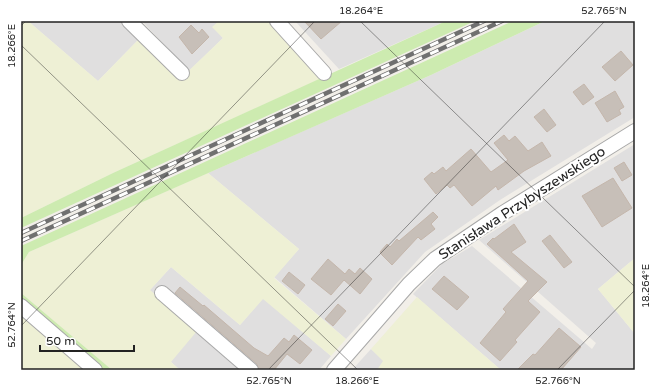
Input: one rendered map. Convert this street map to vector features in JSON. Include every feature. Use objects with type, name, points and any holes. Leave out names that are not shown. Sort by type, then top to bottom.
[{"type":"street","points":[[129,21],[182,73]]},
{"type":"street","points":[[277,21],[324,73]]},
{"type":"street","name":"Stanisława Przybyszewskiego","points":[[334,370],[409,284],[435,259],[502,213],[635,131]]},
{"type":"street","points":[[162,293],[251,370]]},
{"type":"street","points":[[21,306],[95,370]]},
{"type":"shaded area","points":[[28,21],[120,21],[139,39],[98,81]]},
{"type":"shaded area","points":[[142,21],[219,21],[213,27],[223,38],[189,71]]},
{"type":"shaded area","points":[[295,21],[446,21],[339,69]]},
{"type":"shaded area","points":[[545,21],[635,21],[635,117],[500,200],[425,252],[346,339],[274,277],[299,249],[208,173],[431,75]]},
{"type":"shaded area","points":[[635,144],[635,258],[598,289],[635,334],[635,370],[501,370],[413,294],[442,264],[472,246],[592,349],[596,343],[479,240]]},
{"type":"shaded area","points":[[171,267],[240,325],[263,298],[331,356],[319,370],[180,370],[171,362],[150,290]]},
{"type":"shaded area","points":[[371,349],[384,361],[377,370],[352,370]]},
{"type":"green space","points":[[21,21],[28,21],[98,81],[139,39],[179,80],[223,38],[212,27],[219,21],[268,21],[320,79],[113,173],[21,218]]},
{"type":"green space","points":[[446,21],[475,21],[21,228],[21,218],[113,173]]},
{"type":"green space","points":[[513,21],[545,21],[431,75],[29,252],[21,265],[21,246]]},
{"type":"green space","points":[[208,173],[299,249],[274,278],[346,339],[331,356],[263,299],[240,325],[171,267],[150,290],[197,331],[171,362],[180,370],[112,370],[21,293],[21,265],[29,252]]},
{"type":"green space","points":[[635,258],[635,334],[598,289]]},
{"type":"green space","points":[[21,293],[112,370],[101,370],[21,301]]},
{"type":"green space","points":[[417,297],[501,370],[377,370],[383,361],[371,349]]},
{"type":"green space","points":[[21,316],[29,321],[85,370],[21,370]]},
{"type":"building","points":[[304,21],[342,21],[321,39]]},
{"type":"building","points":[[191,25],[199,33],[202,29],[209,37],[192,54],[179,37]]},
{"type":"building","points":[[621,51],[633,65],[615,81],[602,67]]},
{"type":"building","points":[[584,84],[594,97],[583,105],[573,92]]},
{"type":"building","points":[[615,91],[624,107],[619,110],[621,114],[607,122],[595,103]]},
{"type":"building","points":[[544,109],[556,125],[547,132],[534,117]]},
{"type":"building","points":[[504,135],[509,141],[515,136],[528,151],[542,142],[551,156],[524,171],[498,190],[496,186],[472,206],[454,185],[450,188],[447,185],[436,194],[424,179],[432,172],[434,174],[443,167],[446,171],[471,149],[491,172],[508,160],[494,143]]},
{"type":"building","points":[[624,162],[632,175],[622,181],[614,168]]},
{"type":"building","points":[[613,178],[632,208],[602,227],[582,196]]},
{"type":"building","points":[[433,212],[438,217],[431,224],[435,229],[421,240],[418,237],[392,265],[380,252],[387,244],[390,247],[397,239],[399,241]]},
{"type":"building","points":[[514,224],[526,242],[511,252],[547,282],[528,301],[540,312],[515,340],[517,342],[500,361],[480,343],[506,312],[503,309],[528,281],[487,244],[493,238],[494,239]]},
{"type":"building","points":[[550,235],[572,262],[564,268],[542,241]]},
{"type":"building","points":[[328,259],[345,274],[349,269],[355,274],[360,268],[372,279],[360,294],[344,280],[331,295],[311,279]]},
{"type":"building","points":[[289,272],[305,285],[298,294],[282,281]]},
{"type":"building","points":[[444,276],[469,297],[457,310],[432,289]]},
{"type":"building","points":[[180,287],[203,306],[204,305],[254,348],[268,356],[284,338],[289,342],[294,335],[312,350],[300,364],[287,354],[274,370],[259,370],[257,364],[175,293]]},
{"type":"building","points":[[338,304],[346,311],[333,326],[325,319]]},
{"type":"building","points":[[559,328],[581,347],[561,370],[517,370],[533,354],[535,355]]},
{"type":"railway","points":[[21,233],[484,21]]},
{"type":"railway","points":[[21,241],[502,21]]}]
